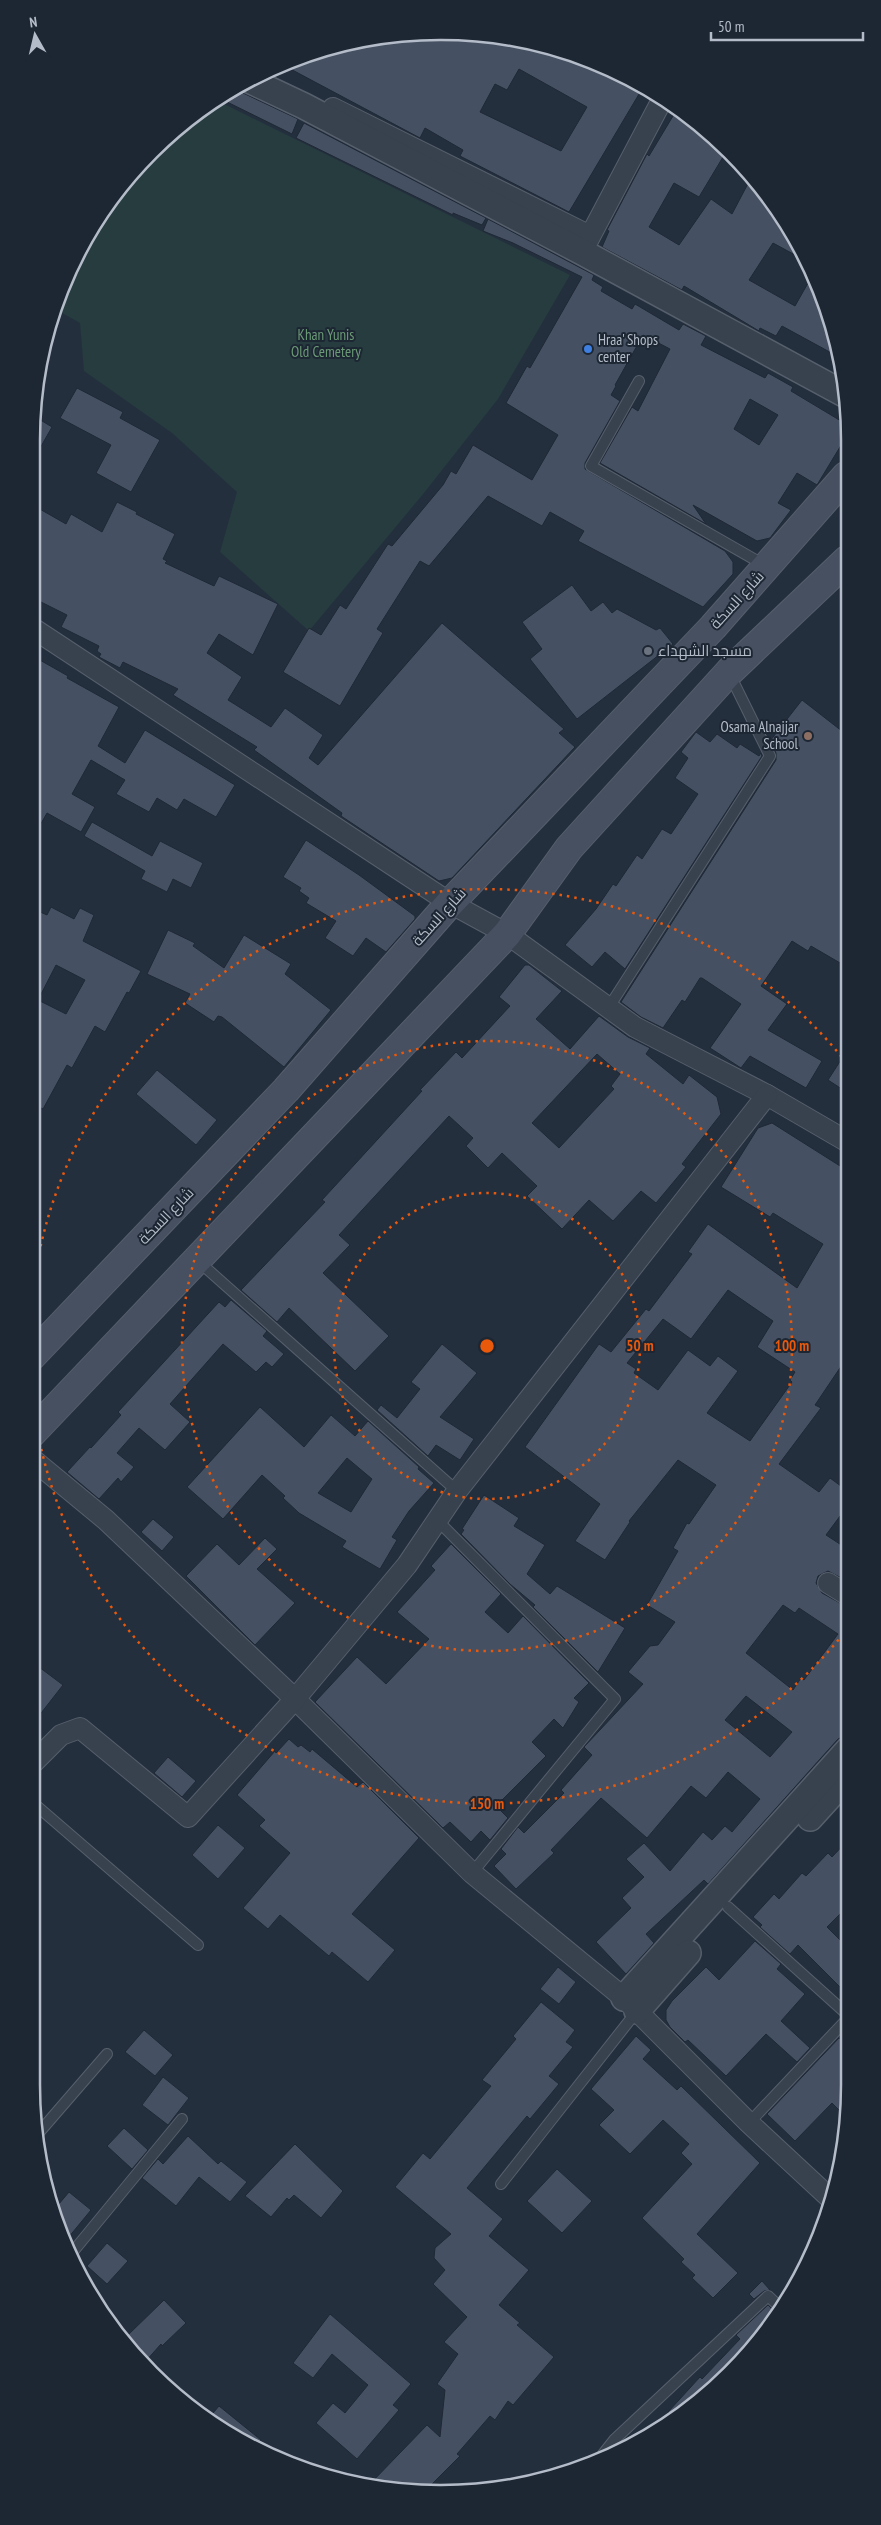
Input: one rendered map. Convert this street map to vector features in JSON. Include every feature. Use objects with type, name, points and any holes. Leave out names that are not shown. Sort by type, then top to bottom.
[{"type":"main road","name":"شارع السكة","points":[[40,1347],[286,1090],[450,903],[645,699],[767,567],[841,482]]},
{"type":"main road","points":[[40,1425],[507,934],[569,848],[729,672],[841,566]]},
{"type":"street","points":[[272,77],[586,244],[838,390]]},
{"type":"street","points":[[258,84],[586,244]]},
{"type":"street","points":[[586,244],[659,105]]},
{"type":"street","points":[[40,633],[450,903],[507,934],[635,1027],[767,1095],[841,1138]]},
{"type":"street","points":[[40,1756],[61,1735],[80,1728],[188,1817],[295,1699],[407,1565],[457,1491],[767,1095]]},
{"type":"street","points":[[40,1465],[106,1520],[295,1699],[472,1873],[630,2005],[749,2123],[825,2194]]},
{"type":"street","points":[[828,1583],[841,1591]]},
{"type":"street","points":[[630,2005],[841,1758]]},
{"type":"street","points":[[630,2005],[728,1907],[841,1785]]},
{"type":"lane","points":[[639,381],[591,466],[767,567]]},
{"type":"lane","points":[[609,1007],[770,756],[729,672]]},
{"type":"lane","points":[[196,1260],[457,1491]]},
{"type":"lane","points":[[438,1521],[615,1699],[472,1873]]},
{"type":"lane","points":[[40,1808],[198,1945]]},
{"type":"lane","points":[[728,1907],[841,2008]]},
{"type":"lane","points":[[501,2184],[630,2005]]},
{"type":"lane","points":[[749,2123],[841,2026]]},
{"type":"lane","points":[[42,2129],[107,2054]]},
{"type":"lane","points":[[75,2249],[182,2119]]},
{"type":"lane","points":[[607,2449],[614,2440],[768,2296],[776,2303]]},
{"type":"green space","name":"Khan Yunis Old Cemetery","points":[[224,104],[570,275],[498,399],[424,493],[309,631],[220,552],[237,492],[172,433],[84,371],[80,323],[61,312],[81,263],[107,218],[139,176],[157,157],[176,139]]},
{"type":"building","points":[[440,40],[467,41],[519,48],[569,61],[594,70],[640,93],[569,212],[460,156],[463,150],[425,128],[420,138],[290,69],[337,54],[388,43]],"holes":[[[519,69],[587,107],[561,151],[480,112],[495,84],[507,90]]]},
{"type":"building","points":[[243,93],[298,119],[292,134],[227,102]]},
{"type":"building","points":[[674,115],[705,139],[723,156],[699,197],[674,183],[649,227],[679,245],[711,199],[732,214],[748,184],[774,218],[796,255],[773,243],[749,280],[795,306],[809,282],[820,312],[831,353],[782,326],[776,336],[760,328],[759,331],[684,286],[682,290],[602,247],[609,231],[607,230],[647,154],[649,156]]},
{"type":"building","points":[[304,123],[486,218],[482,225],[453,213],[453,215],[296,138]]},
{"type":"building","points":[[488,219],[594,275],[592,280],[603,287],[601,291],[632,309],[635,304],[679,330],[683,324],[706,336],[701,345],[765,378],[768,373],[793,387],[791,391],[840,421],[841,445],[817,485],[797,473],[778,503],[791,510],[770,538],[757,541],[693,505],[706,524],[600,463],[632,407],[638,411],[670,349],[643,335],[615,385],[611,395],[620,401],[585,463],[585,469],[725,551],[733,562],[733,574],[703,607],[578,541],[584,531],[550,512],[542,526],[488,496],[429,566],[420,561],[377,629],[383,633],[340,706],[283,672],[309,628],[321,635],[340,605],[346,609],[388,544],[392,546],[443,485],[451,471],[456,474],[473,445],[532,480],[558,435],[506,403],[527,366],[530,368],[582,277],[513,243],[483,231]],"holes":[[[750,399],[778,415],[759,445],[734,429]]]},
{"type":"building","points":[[77,388],[123,412],[120,418],[160,440],[131,492],[96,473],[111,445],[60,418]]},
{"type":"building","points":[[41,420],[52,427],[40,448]]},
{"type":"building","points":[[117,502],[175,534],[163,559],[167,561],[165,563],[214,586],[219,576],[278,604],[253,655],[219,634],[207,653],[242,677],[228,700],[271,727],[285,708],[323,735],[309,758],[318,765],[442,623],[564,729],[559,733],[575,747],[452,878],[439,881],[341,816],[342,813],[254,750],[257,747],[173,695],[178,689],[123,662],[120,668],[99,657],[101,654],[97,651],[99,646],[61,627],[67,615],[40,602],[40,509],[66,524],[71,514],[102,532]]},
{"type":"building","points":[[572,585],[591,611],[603,602],[612,613],[617,609],[656,630],[660,628],[673,644],[577,719],[530,659],[542,649],[522,622]]},
{"type":"building","points":[[40,660],[68,676],[67,678],[119,707],[98,746],[125,763],[145,730],[235,785],[216,817],[184,799],[177,810],[157,798],[149,812],[116,794],[125,780],[91,760],[72,794],[95,807],[81,832],[47,813],[40,825]]},
{"type":"building","points":[[802,700],[841,730],[841,964],[811,946],[808,951],[792,941],[761,986],[787,1004],[768,1030],[822,1061],[806,1088],[750,1056],[741,1068],[710,1048],[741,1004],[702,978],[700,978],[685,1002],[682,1000],[663,1028],[641,1017],[621,1002],[776,760],[776,753],[770,741]]},
{"type":"building","points":[[696,732],[710,742],[717,734],[737,748],[740,744],[759,756],[761,753],[762,756],[625,969],[605,952],[592,967],[565,945],[596,909],[613,884],[616,886],[637,855],[642,859],[662,829],[671,834],[698,794],[675,778],[688,758],[681,752]]},
{"type":"building","points":[[92,822],[152,856],[160,841],[203,863],[191,888],[173,879],[167,892],[141,879],[145,871],[84,836]]},
{"type":"building","points":[[306,840],[359,875],[415,916],[415,919],[386,952],[366,938],[353,956],[325,938],[336,921],[306,903],[309,898],[299,891],[301,888],[283,877]]},
{"type":"building","points":[[51,907],[74,919],[80,908],[94,915],[83,941],[141,971],[105,1032],[95,1026],[72,1068],[67,1065],[43,1109],[40,1108],[40,1001],[66,1014],[85,980],[56,965],[40,996],[40,912],[47,915]]},
{"type":"building","points":[[168,930],[195,943],[193,946],[224,968],[244,935],[291,964],[285,974],[331,1010],[284,1067],[222,1017],[218,1016],[214,1022],[185,1003],[190,994],[147,974]]},
{"type":"building","points":[[525,965],[529,965],[562,991],[536,1019],[570,1049],[599,1016],[628,1037],[650,1048],[646,1054],[683,1084],[689,1075],[717,1097],[721,1114],[682,1164],[686,1167],[656,1203],[641,1191],[613,1221],[589,1200],[562,1229],[527,1196],[537,1186],[502,1153],[488,1168],[466,1146],[473,1138],[449,1116],[339,1235],[350,1245],[323,1273],[389,1336],[355,1371],[289,1308],[277,1322],[241,1290],[325,1202],[322,1200],[422,1091],[420,1090],[456,1052],[462,1058],[510,1006],[499,997]],"holes":[[[597,1054],[620,1074],[611,1086],[614,1089],[559,1148],[532,1123]]]},
{"type":"building","points":[[841,1060],[841,1088],[828,1080]]},
{"type":"building","points":[[157,1070],[217,1120],[196,1145],[136,1094]]},
{"type":"building","points":[[772,1123],[841,1167],[841,1366],[815,1405],[821,1408],[779,1464],[819,1492],[830,1478],[841,1486],[841,1515],[826,1535],[841,1545],[841,1578],[828,1571],[818,1576],[816,1583],[822,1593],[841,1604],[841,1738],[708,1884],[704,1880],[646,1934],[654,1943],[626,1974],[596,1942],[631,1908],[622,1898],[644,1877],[626,1859],[644,1843],[670,1871],[703,1832],[712,1840],[725,1826],[732,1832],[760,1799],[728,1772],[706,1798],[691,1786],[647,1838],[601,1798],[551,1850],[554,1853],[516,1889],[494,1866],[506,1854],[501,1849],[518,1827],[524,1833],[564,1793],[561,1790],[592,1755],[584,1747],[643,1684],[628,1672],[650,1646],[658,1645],[675,1622],[647,1605],[678,1551],[673,1548],[687,1523],[689,1524],[716,1485],[678,1460],[629,1521],[605,1560],[575,1541],[600,1504],[525,1447],[599,1344],[611,1352],[646,1309],[649,1311],[692,1254],[688,1252],[708,1224],[797,1288],[823,1244],[773,1213],[770,1217],[721,1187],[758,1128]],"holes":[[[728,1290],[773,1321],[757,1347],[795,1372],[790,1380],[792,1382],[750,1441],[707,1413],[738,1371],[718,1356],[710,1366],[688,1350],[658,1390],[634,1373],[636,1369],[627,1363],[663,1319],[691,1339]],[[783,1605],[795,1613],[799,1608],[838,1634],[804,1680],[801,1678],[793,1690],[746,1653]],[[746,1696],[792,1732],[770,1757],[725,1720]]]},
{"type":"building","points":[[231,1300],[267,1331],[263,1336],[284,1354],[272,1367],[266,1362],[256,1372],[223,1344],[170,1404],[190,1422],[165,1450],[139,1428],[117,1453],[134,1467],[121,1482],[118,1478],[99,1499],[67,1472],[121,1415],[118,1412],[219,1302],[225,1307]]},
{"type":"building","points":[[442,1344],[477,1373],[440,1417],[474,1439],[460,1460],[436,1445],[428,1456],[377,1410],[381,1405],[397,1418],[420,1389],[411,1382]]},
{"type":"building","points":[[260,1407],[304,1447],[331,1415],[355,1436],[368,1421],[434,1483],[409,1511],[392,1537],[397,1540],[380,1569],[342,1547],[346,1541],[299,1513],[283,1498],[285,1496],[262,1475],[223,1519],[187,1487]],"holes":[[[347,1458],[372,1479],[351,1512],[318,1493]]]},
{"type":"building","points":[[484,1495],[519,1518],[514,1526],[545,1545],[527,1574],[550,1594],[557,1586],[625,1628],[598,1672],[533,1607],[535,1605],[510,1584],[461,1534],[464,1530],[462,1529]]},
{"type":"building","points":[[153,1519],[174,1537],[162,1551],[141,1532]]},
{"type":"building","points":[[265,1538],[277,1549],[257,1569],[295,1603],[255,1645],[186,1576],[217,1544],[239,1565]]},
{"type":"building","points":[[451,1544],[501,1594],[485,1612],[508,1633],[523,1616],[589,1683],[574,1698],[579,1702],[563,1728],[554,1719],[532,1742],[546,1756],[496,1806],[508,1818],[490,1840],[481,1831],[471,1842],[450,1822],[443,1828],[315,1702],[357,1657],[386,1684],[429,1639],[397,1612],[435,1570],[431,1566]]},
{"type":"building","points":[[40,1668],[63,1685],[40,1714]]},
{"type":"building","points":[[289,1739],[298,1747],[301,1745],[310,1752],[312,1749],[357,1787],[363,1782],[419,1838],[352,1914],[395,1950],[368,1982],[332,1952],[329,1956],[280,1915],[268,1929],[243,1908],[290,1853],[259,1826],[265,1820],[237,1795],[275,1751],[276,1753]]},
{"type":"building","points":[[168,1757],[196,1781],[182,1797],[154,1773]]},
{"type":"building","points":[[218,1825],[245,1848],[218,1879],[192,1855]]},
{"type":"building","points":[[841,1847],[841,1913],[827,1927],[841,1941],[841,1988],[798,1945],[790,1954],[760,1927],[762,1925],[753,1917],[774,1894],[779,1899],[802,1873],[806,1876],[828,1853],[832,1857]]},
{"type":"building","points":[[755,1941],[781,1964],[777,1969],[805,1994],[781,2021],[810,2048],[797,2062],[766,2034],[726,2076],[688,2040],[685,2042],[670,2027],[666,2020],[666,2010],[672,2001],[706,1967],[719,1980]]},
{"type":"building","points":[[558,1967],[576,1982],[559,2004],[540,1989]]},
{"type":"building","points":[[541,2002],[575,2030],[566,2042],[573,2047],[549,2076],[559,2084],[530,2119],[527,2116],[467,2188],[503,2219],[489,2236],[529,2270],[499,2305],[520,2323],[517,2325],[554,2357],[513,2405],[508,2401],[495,2420],[490,2416],[457,2454],[460,2456],[431,2485],[374,2479],[427,2425],[440,2437],[445,2390],[437,2384],[458,2354],[444,2342],[467,2317],[433,2284],[445,2270],[434,2258],[435,2248],[451,2234],[395,2187],[423,2153],[430,2159],[491,2086],[482,2080],[516,2039],[513,2036]]},
{"type":"building","points":[[144,2030],[173,2055],[155,2076],[125,2052]]},
{"type":"building","points":[[636,2036],[651,2050],[643,2059],[677,2090],[681,2086],[760,2163],[697,2234],[738,2273],[713,2298],[692,2278],[695,2275],[681,2262],[684,2259],[642,2218],[692,2164],[681,2153],[689,2144],[663,2120],[630,2154],[599,2125],[614,2110],[591,2089]]},
{"type":"building","points":[[839,2038],[841,2039],[840,2111],[832,2103],[795,2141],[767,2114]]},
{"type":"building","points":[[163,2077],[189,2098],[168,2125],[142,2105]]},
{"type":"building","points":[[124,2128],[148,2150],[132,2169],[107,2146]]},
{"type":"building","points":[[188,2136],[218,2164],[221,2161],[247,2182],[230,2202],[199,2177],[176,2206],[142,2178],[158,2159],[163,2164]]},
{"type":"building","points":[[295,2144],[343,2191],[321,2218],[294,2195],[289,2200],[287,2198],[271,2217],[245,2196]]},
{"type":"building","points":[[557,2169],[592,2201],[562,2233],[527,2201]]},
{"type":"building","points":[[69,2192],[91,2210],[69,2236],[61,2213],[59,2204]]},
{"type":"building","points":[[107,2243],[128,2261],[107,2284],[87,2266]]},
{"type":"building","points":[[762,2281],[770,2290],[764,2291],[754,2299],[749,2294]]},
{"type":"building","points":[[164,2300],[186,2323],[162,2346],[161,2344],[148,2359],[128,2335]]},
{"type":"building","points":[[768,2305],[772,2309],[742,2349],[724,2368],[705,2386],[669,2413],[668,2412],[700,2377],[702,2379],[740,2339],[736,2335]]},
{"type":"building","points":[[330,2314],[411,2384],[393,2405],[399,2410],[357,2459],[316,2423],[333,2403],[345,2413],[368,2385],[332,2354],[313,2378],[293,2363]]},
{"type":"building","points":[[219,2406],[261,2440],[260,2442],[212,2414]]},
{"type":"place","name":"Hraa' Shops center","points":[[588,349]]},
{"type":"place","name":"مسجد الشهداء","points":[[648,651]]},
{"type":"place","name":"Osama Alnajjar School","points":[[808,736]]}]
